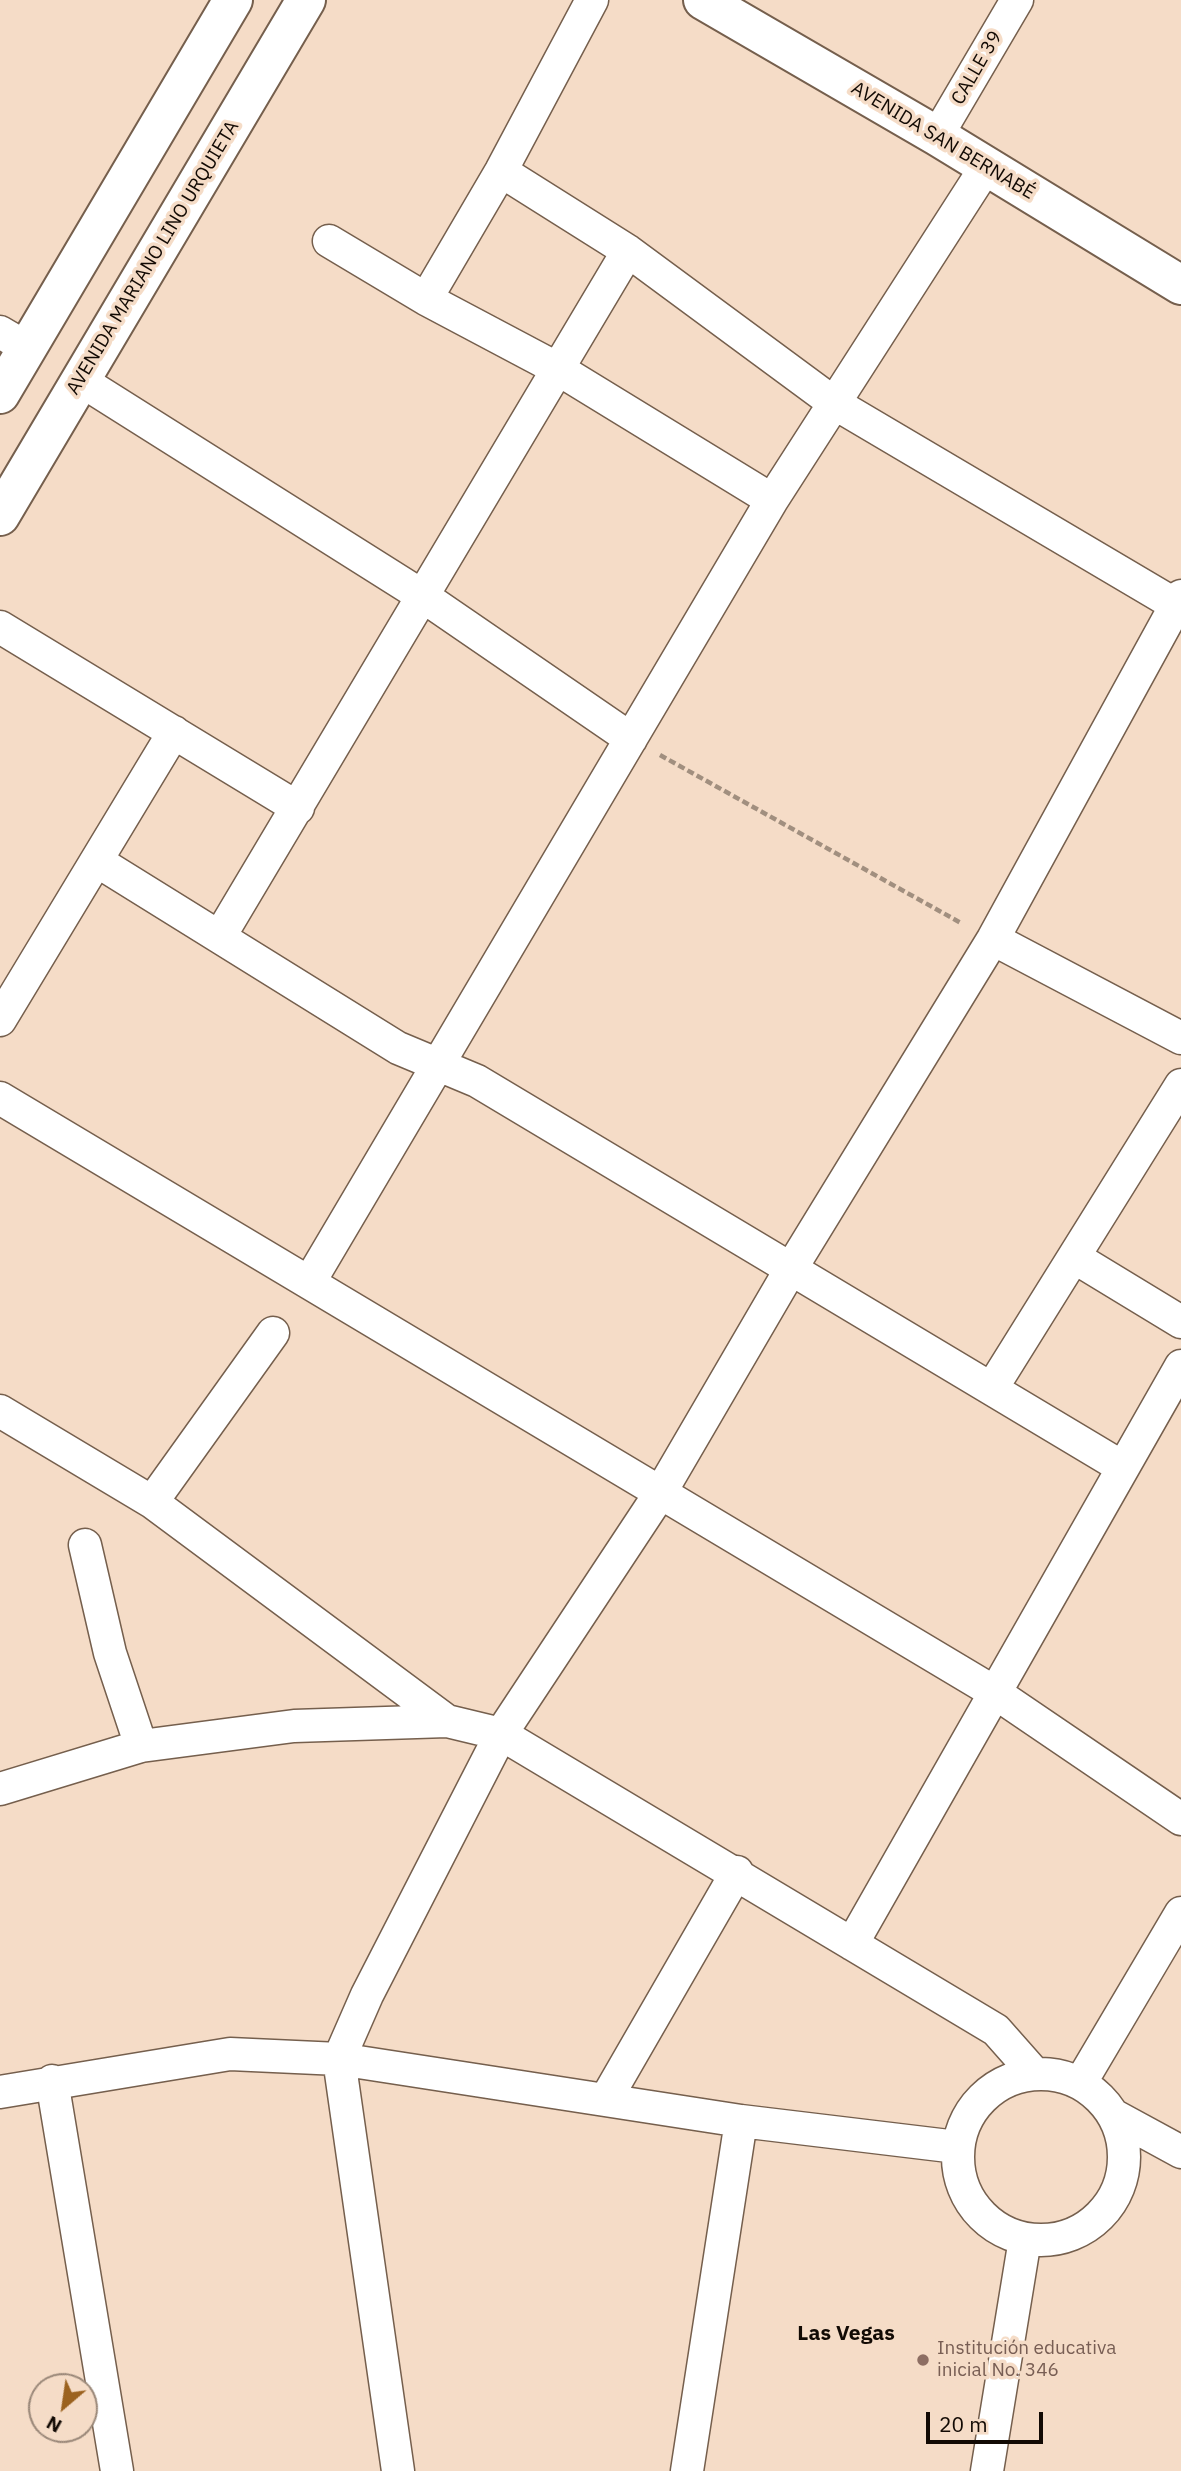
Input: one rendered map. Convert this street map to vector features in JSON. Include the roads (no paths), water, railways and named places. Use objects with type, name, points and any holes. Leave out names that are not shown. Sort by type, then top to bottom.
[{"type":"main road","points":[[0,394],[14,340],[233,0]]},
{"type":"main road","name":"AVENIDA MARIANO LINO URQUIETA","points":[[0,516],[306,0]]},
{"type":"main road","name":"AVENIDA SAN BERNABÉ","points":[[703,0],[937,136],[1181,285]]},
{"type":"street","points":[[426,299],[501,171],[592,0]]},
{"type":"street","name":"CALLE 39","points":[[937,136],[1017,0]]},
{"type":"street","points":[[310,1281],[772,500],[986,167]]},
{"type":"street","points":[[398,2471],[340,2059],[367,1995],[501,1734],[659,1494],[792,1267],[993,939],[1179,603],[834,403],[628,251],[501,171]]},
{"type":"street","points":[[329,241],[426,299],[558,369],[772,500]]},
{"type":"street","points":[[220,936],[628,251]]},
{"type":"street","points":[[80,380],[424,597],[632,739]]},
{"type":"street","points":[[0,627],[298,807]]},
{"type":"street","points":[[0,1020],[174,732]]},
{"type":"street","points":[[97,861],[398,1048],[477,1081],[792,1267],[1122,1467]]},
{"type":"street","points":[[993,939],[1181,1038]]},
{"type":"street","points":[[992,1388],[1181,1085]]},
{"type":"street","points":[[0,1098],[994,1692],[1181,1818]]},
{"type":"street","points":[[1074,1257],[1181,1322]]},
{"type":"street","points":[[152,1502],[273,1333]]},
{"type":"street","points":[[852,1944],[1181,1366]]},
{"type":"street","points":[[0,1411],[152,1502],[447,1721]]},
{"type":"street","points":[[85,1545],[110,1653],[141,1745]]},
{"type":"street","points":[[0,1788],[141,1745],[294,1726],[447,1721],[501,1734],[737,1872],[996,2030],[1034,2073]]},
{"type":"street","points":[[606,2099],[737,1872]]},
{"type":"street","points":[[1081,2082],[1181,1913]]},
{"type":"street","points":[[0,2092],[52,2081],[230,2054],[340,2059],[741,2121],[957,2147]]},
{"type":"street","points":[[1115,2116],[1125,2147],[1123,2178],[1110,2206],[1086,2228],[1056,2240],[1025,2239],[996,2228],[973,2207],[959,2178],[957,2147],[965,2120],[981,2096],[1005,2080],[1034,2073],[1081,2082],[1115,2116],[1181,2152]]},
{"type":"street","points":[[52,2081],[117,2471]]},
{"type":"street","points":[[687,2471],[741,2121]]},
{"type":"street","points":[[987,2471],[1025,2239]]},
{"type":"place","name":"Institución educativa inicial No. 346","points":[[923,2360]]},
{"type":"district","name":"Las Vegas","points":[[846,2334]]}]
